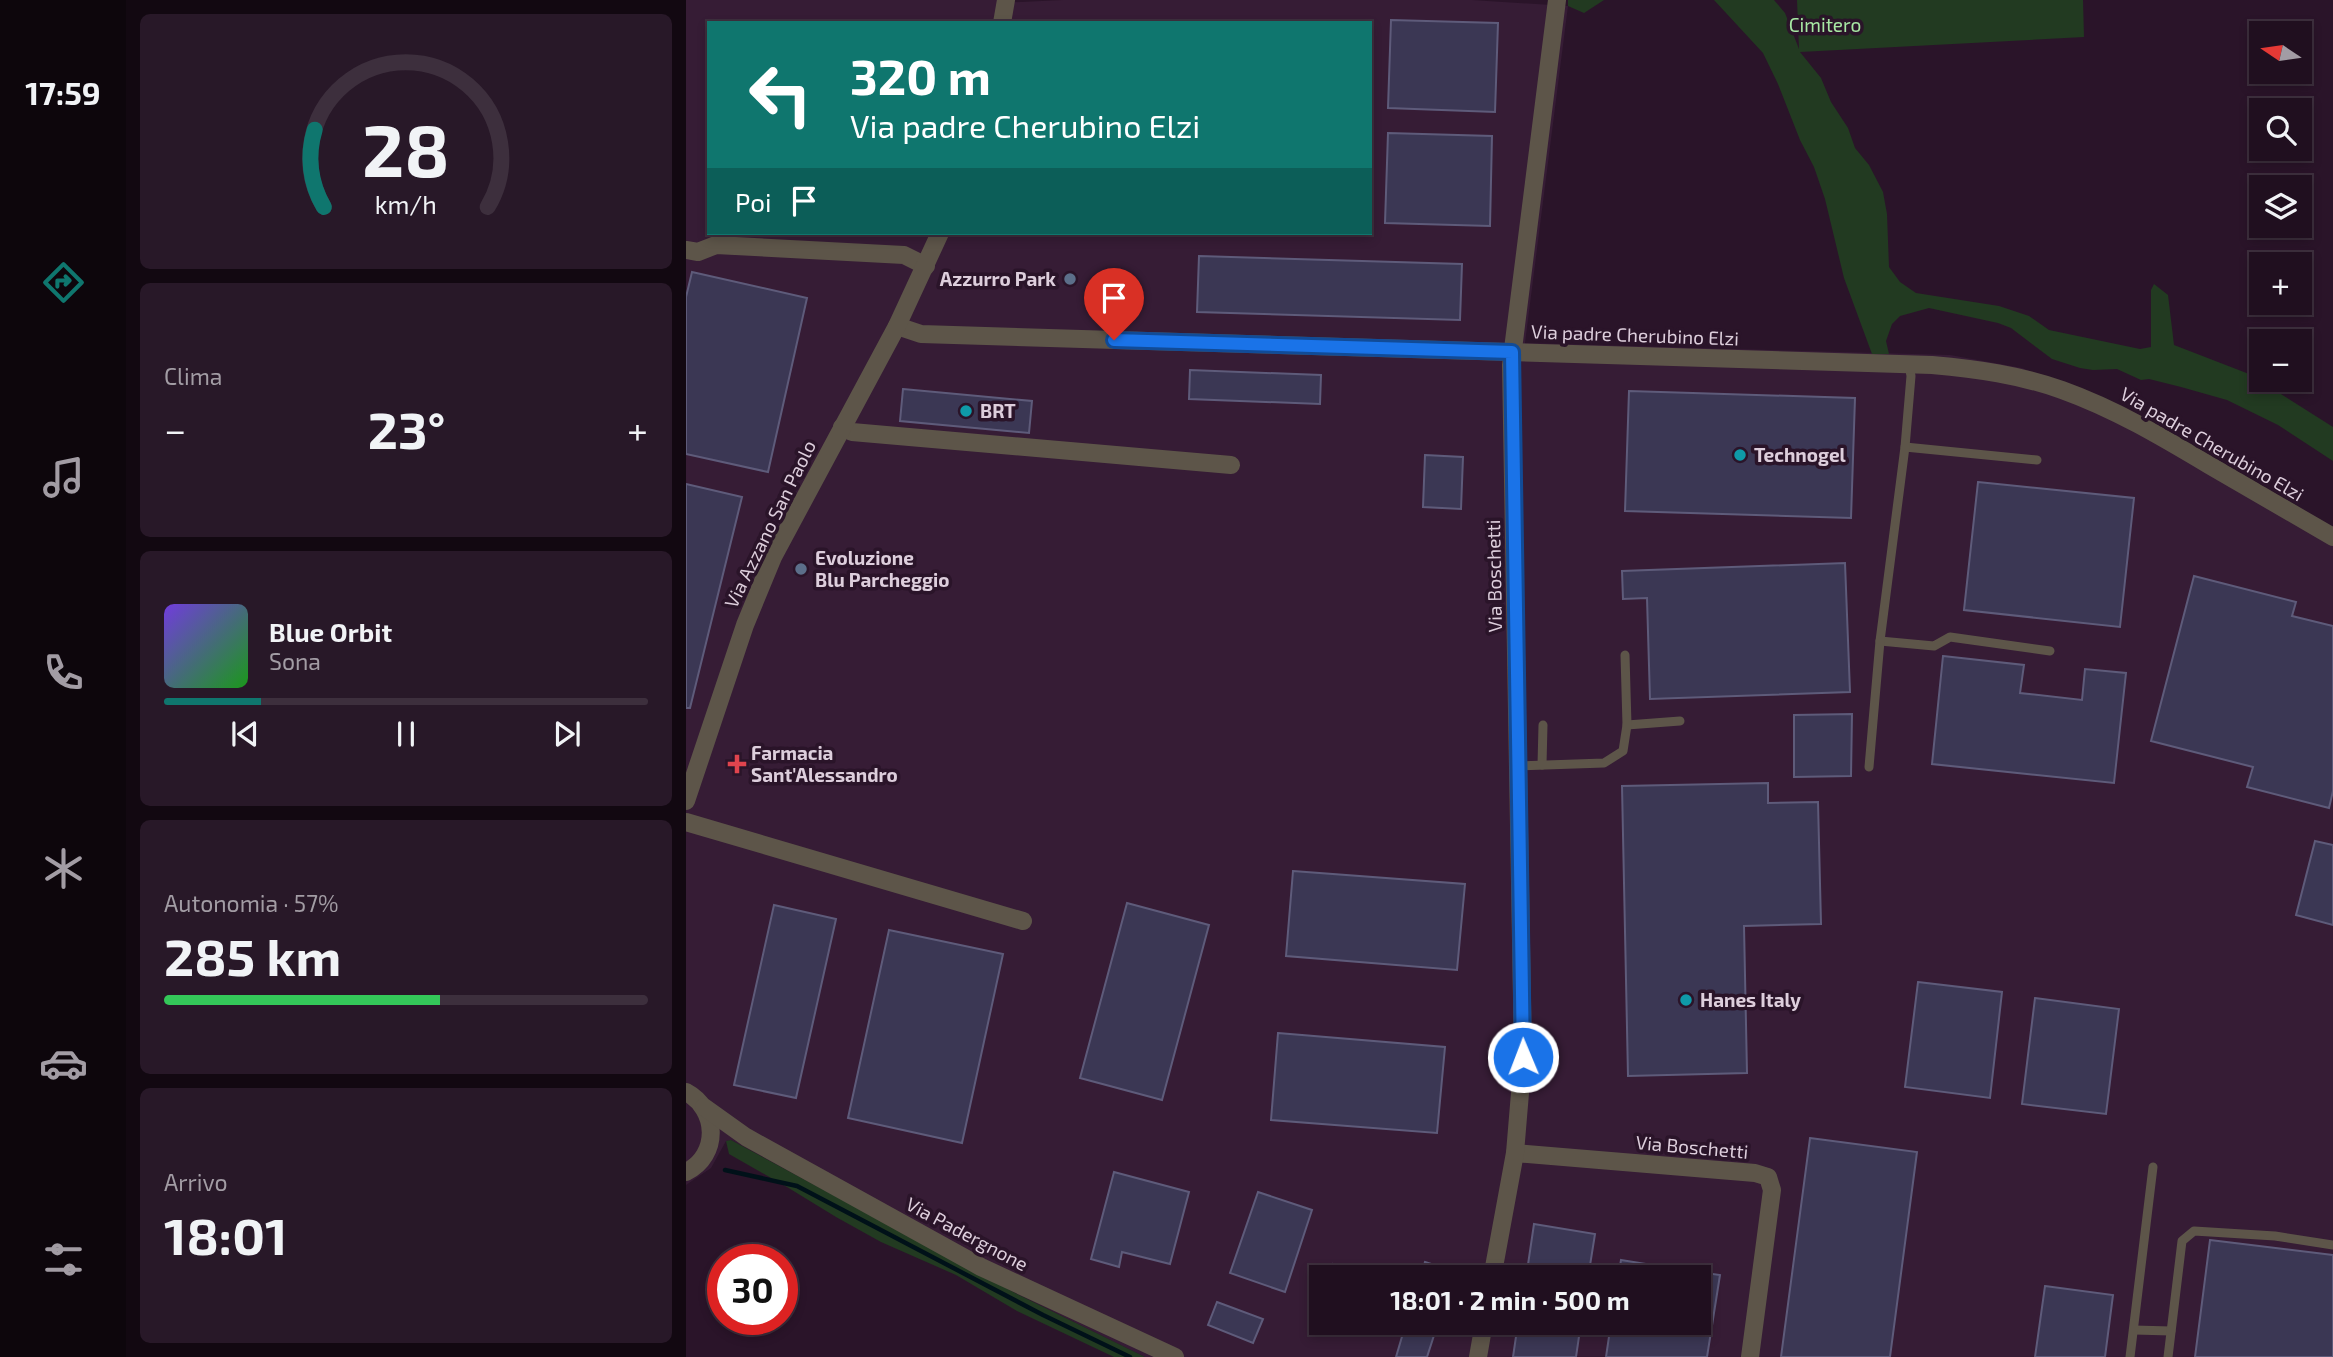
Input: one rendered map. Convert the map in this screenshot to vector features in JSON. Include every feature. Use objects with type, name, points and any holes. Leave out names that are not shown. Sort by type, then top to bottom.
[{"type":"street","points":[[1002,21],[1006,0]]},
{"type":"street","name":"Via Boschetti","points":[[1494,1265],[1515,1153],[1523,1057],[1512,352],[1557,0]]},
{"type":"street","name":"Via Azzano San Paolo","points":[[686,801],[744,625],[773,558],[897,326],[939,235]]},
{"type":"street","points":[[686,250],[698,252],[716,245],[904,255],[926,266]]},
{"type":"street","name":"Via padre Cherubino Elzi","points":[[897,326],[921,334],[1933,365],[1980,370],[2019,377],[2100,405],[2148,429],[2333,537]]},
{"type":"street","name":"Via Azzano San Paolo","points":[[842,427],[852,432],[1231,465]]},
{"type":"street","points":[[686,822],[1023,921]]},
{"type":"street","name":"Via Padergnone","points":[[687,1091],[704,1107],[746,1136],[981,1267],[1175,1357]]},
{"type":"street","points":[[704,1107],[711,1126],[706,1155]]},
{"type":"street","points":[[686,1172],[699,1163],[720,1141],[746,1136]]},
{"type":"street","name":"Via Boschetti","points":[[1515,1153],[1755,1173],[1768,1177],[1772,1191],[1750,1357]]},
{"type":"street","points":[[1478,1357],[1482,1335]]},
{"type":"lane","points":[[1870,767],[1880,641],[1905,447],[1911,376],[1909,365]]},
{"type":"lane","points":[[1905,447],[2037,460]]},
{"type":"lane","points":[[1880,641],[1934,646],[1950,637],[2050,651]]},
{"type":"lane","points":[[1518,765],[1604,763],[1623,751],[1628,725],[1625,655]]},
{"type":"lane","points":[[1628,725],[1680,721]]},
{"type":"lane","points":[[1542,765],[1543,725]]},
{"type":"lane","points":[[2130,1357],[2153,1167]]},
{"type":"lane","points":[[2168,1357],[2182,1241],[2194,1231],[2275,1236],[2333,1245]]},
{"type":"lane","points":[[2134,1330],[2171,1331]]},
{"type":"shaded area","points":[[686,0],[998,0],[998,3],[1063,0],[1472,0],[1568,6],[1525,343],[1950,355],[2022,368],[2152,423],[2333,527],[2333,1357],[1145,1357],[1019,1295],[731,1140],[726,1141],[711,1168],[686,1185]]},
{"type":"green space","points":[[1568,0],[1604,0],[1584,13],[1568,6]]},
{"type":"green space","name":"Cimitero","points":[[1714,0],[1774,0],[1785,13],[1799,49],[1797,0],[2083,0],[2084,37],[1800,52],[1821,78],[1831,102],[1848,128],[1855,148],[1869,165],[1883,192],[1887,214],[1889,267],[1900,282],[1916,293],[1999,306],[2029,316],[2049,330],[2140,349],[2151,347],[2151,290],[2154,284],[2168,295],[2174,345],[2249,374],[2249,392],[2278,392],[2333,427],[2333,461],[2278,425],[2227,400],[2149,379],[2141,380],[2117,369],[2080,368],[2052,359],[2011,328],[1998,323],[1929,308],[1900,316],[1892,324],[1886,341],[1889,354],[1872,354],[1844,278],[1825,199],[1814,167],[1763,53]]},
{"type":"green space","points":[[731,1140],[1019,1295],[1145,1357],[1114,1357],[1017,1311],[956,1275],[881,1242],[729,1154],[726,1141]]},
{"type":"building","points":[[1391,20],[1498,23],[1495,112],[1388,108]]},
{"type":"building","points":[[1388,133],[1492,136],[1490,226],[1385,223]]},
{"type":"building","points":[[1199,256],[1462,264],[1460,320],[1197,312]]},
{"type":"building","points":[[692,272],[807,298],[768,472],[686,454],[686,297]]},
{"type":"building","points":[[1190,370],[1321,375],[1320,404],[1189,399]]},
{"type":"building","name":"BRT","points":[[903,389],[1032,401],[1029,433],[900,421]]},
{"type":"building","name":"Technogel","points":[[1629,391],[1855,398],[1851,518],[1625,511]]},
{"type":"building","points":[[1425,455],[1463,457],[1461,509],[1423,507]]},
{"type":"building","points":[[1978,482],[2134,498],[2120,627],[1964,610]]},
{"type":"building","points":[[686,484],[742,497],[690,708],[686,708]]},
{"type":"building","points":[[1845,563],[1850,692],[1650,699],[1647,598],[1623,599],[1622,571]]},
{"type":"building","points":[[2194,576],[2296,602],[2292,616],[2333,626],[2333,791],[2329,808],[2247,787],[2253,767],[2151,741]]},
{"type":"building","points":[[1943,656],[2024,665],[2020,693],[2082,700],[2085,669],[2126,673],[2114,783],[1932,764]]},
{"type":"building","points":[[1852,714],[1851,776],[1794,777],[1794,715]]},
{"type":"building","name":"Hanes Italy","points":[[1768,783],[1768,803],[1818,802],[1821,924],[1744,926],[1747,1073],[1628,1076],[1622,786]]},
{"type":"building","points":[[2315,841],[2333,845],[2333,925],[2296,915]]},
{"type":"building","points":[[1293,871],[1465,884],[1457,970],[1286,956]]},
{"type":"building","points":[[1127,903],[1209,925],[1162,1100],[1080,1078]]},
{"type":"building","points":[[774,905],[836,919],[796,1098],[734,1085]]},
{"type":"building","points":[[889,930],[1003,954],[962,1143],[848,1118]]},
{"type":"building","points":[[1918,982],[2002,992],[1990,1098],[1905,1087]]},
{"type":"building","points":[[2035,998],[2119,1009],[2106,1114],[2022,1104]]},
{"type":"building","points":[[1278,1033],[1445,1047],[1437,1133],[1271,1120]]},
{"type":"building","points":[[1810,1138],[1917,1152],[1890,1357],[1781,1357]]},
{"type":"building","points":[[1114,1172],[1189,1192],[1170,1264],[1122,1252],[1119,1267],[1091,1259]]},
{"type":"building","points":[[1258,1192],[1312,1210],[1285,1292],[1230,1273]]},
{"type":"building","points":[[1534,1224],[1595,1234],[1590,1265],[1528,1265]]},
{"type":"building","points":[[2210,1240],[2333,1255],[2333,1357],[2195,1357]]},
{"type":"building","points":[[1621,1260],[1652,1265],[1620,1265]]},
{"type":"building","points":[[1711,1274],[1720,1275],[1711,1332]]},
{"type":"building","points":[[2045,1286],[2113,1295],[2105,1357],[2035,1357]]},
{"type":"building","points":[[1217,1302],[1263,1319],[1253,1343],[1208,1325]]},
{"type":"building","points":[[1402,1335],[1434,1335],[1427,1357],[1396,1357]]},
{"type":"building","points":[[1516,1335],[1579,1335],[1576,1357],[1513,1357]]},
{"type":"building","points":[[1609,1335],[1710,1335],[1707,1357],[1606,1357]]},
{"type":"waterway","points":[[725,1170],[797,1186],[1043,1315],[1130,1357]]},
{"type":"place","name":"Azzurro Park","points":[[1070,279]]},
{"type":"place","name":"BRT","points":[[966,411]]},
{"type":"place","name":"Technogel","points":[[1740,455]]},
{"type":"place","name":"Evoluzione Blu Parcheggio","points":[[801,569]]},
{"type":"place","name":"Farmacia Sant'Alessandro","points":[[737,764]]},
{"type":"place","name":"Hanes Italy","points":[[1686,1000]]},
{"type":"route","points":[[1114,340],[1512,352],[1523,1057]]}]
